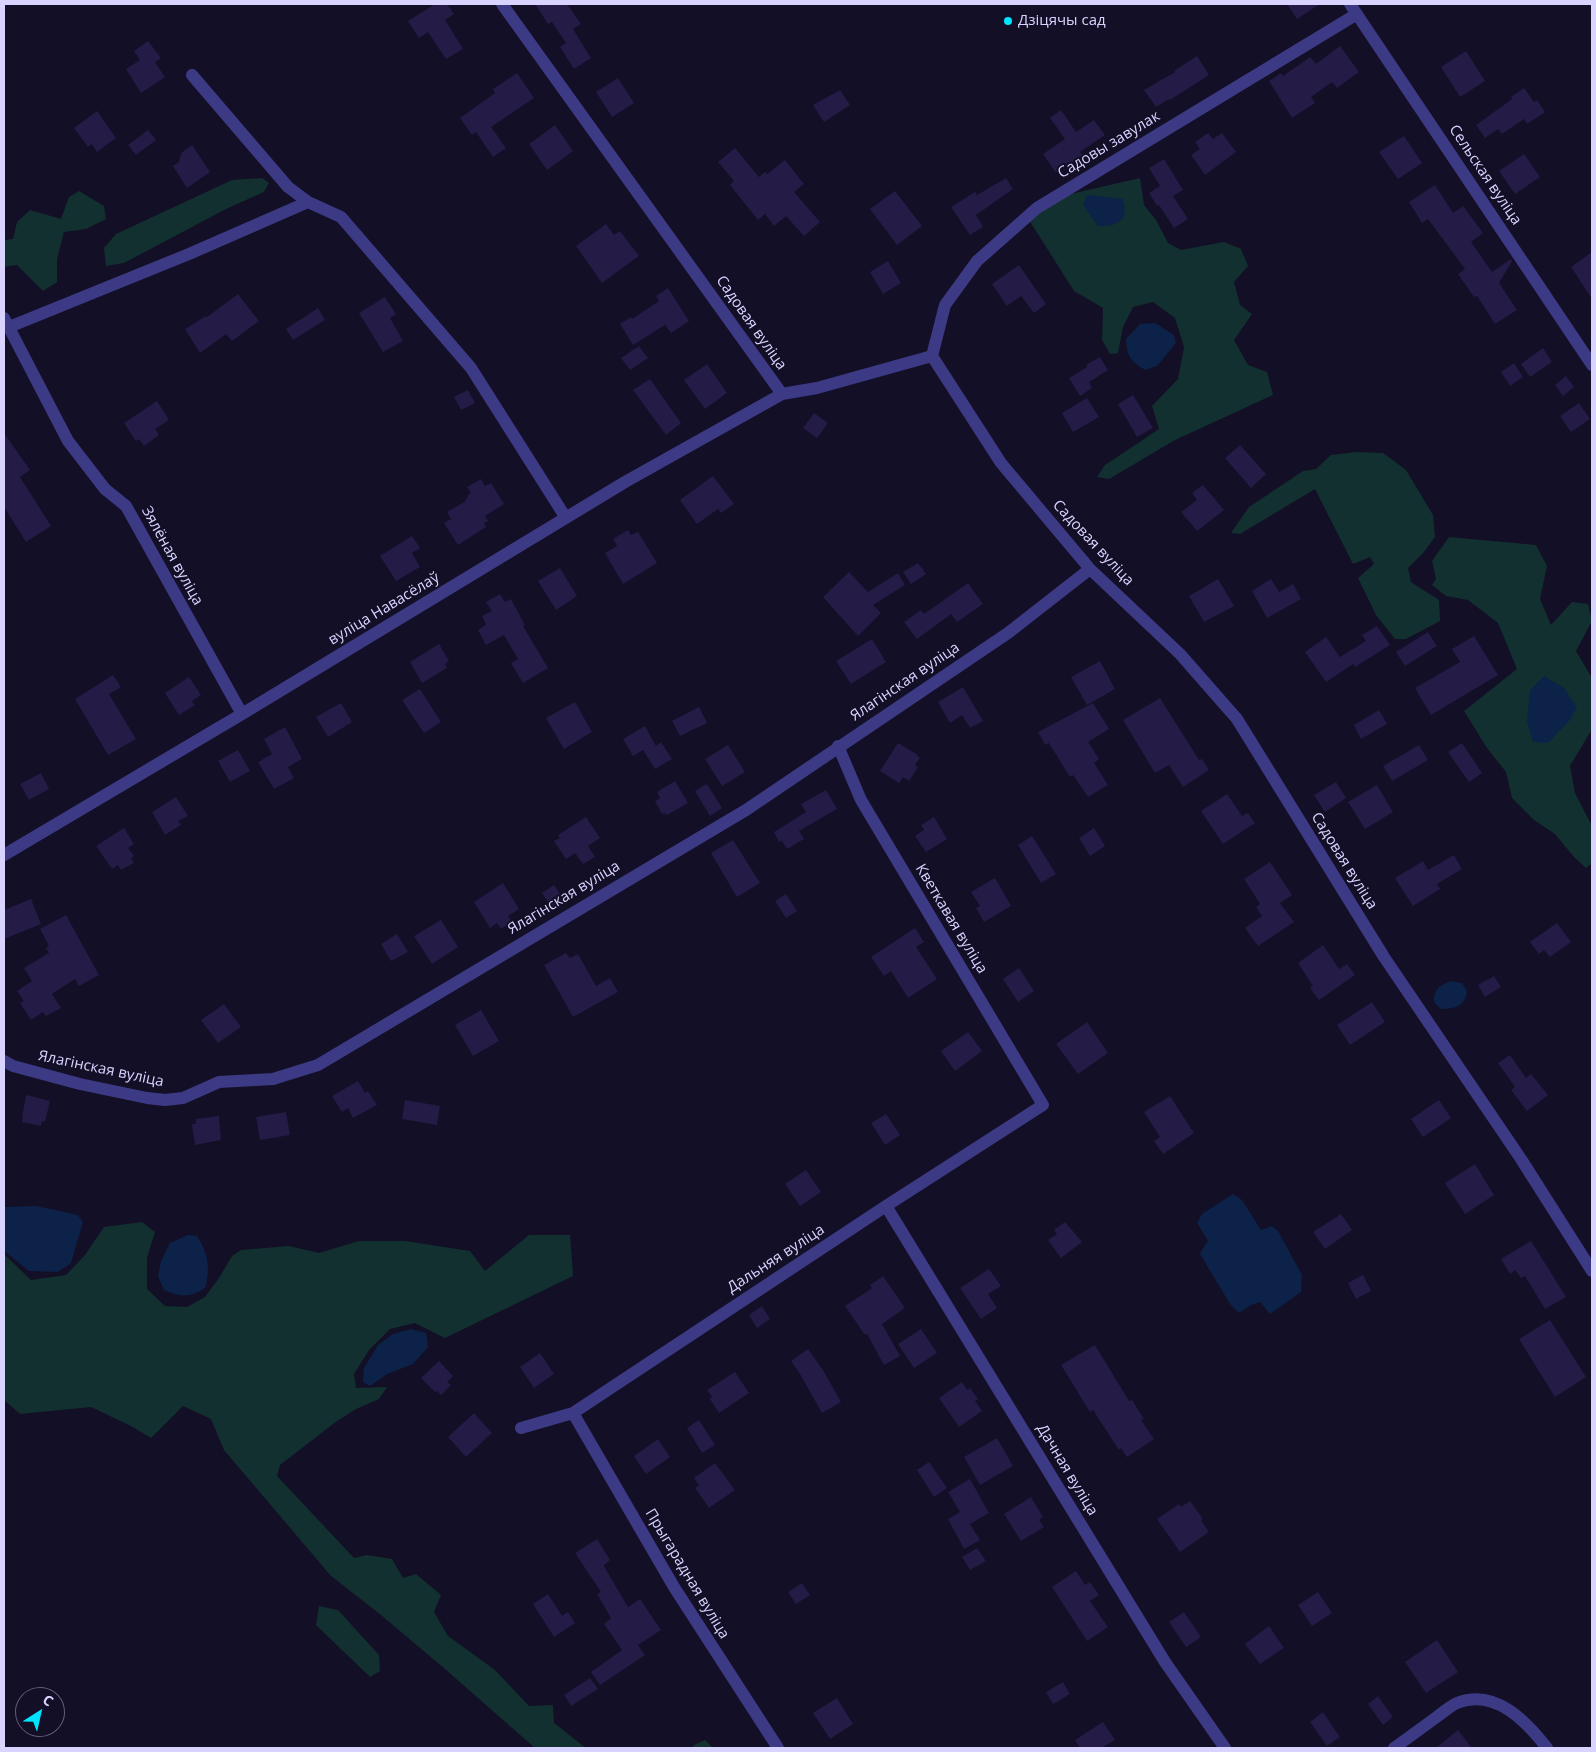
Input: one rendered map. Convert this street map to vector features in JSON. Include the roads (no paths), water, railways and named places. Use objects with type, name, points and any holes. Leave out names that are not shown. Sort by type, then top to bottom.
[{"type":"street","name":"Садовая вуліца","points":[[502,4],[782,394],[817,388],[932,356],[1001,464],[1090,569],[1180,654],[1237,720],[1384,956],[1521,1159],[1592,1271]]},
{"type":"street","name":"Садовы завулак","points":[[932,356],[946,305],[977,261],[1037,208],[1354,9]]},
{"type":"street","name":"Сельская вуліца","points":[[1354,9],[1592,365]]},
{"type":"street","points":[[192,76],[288,187],[308,202],[342,218],[471,368],[566,518]]},
{"type":"street","points":[[7,322],[189,254],[308,202]]},
{"type":"street","name":"Зялёная вуліца","points":[[7,322],[68,441],[105,489],[126,506],[242,714]]},
{"type":"street","name":"вуліца Навасёлаў","points":[[4,855],[242,714],[625,482],[782,394]]},
{"type":"street","name":"Ялагінская вуліца","points":[[4,1061],[13,1066],[80,1084],[165,1100],[182,1098],[219,1082],[272,1079],[318,1065],[746,810],[1008,632],[1090,569]]},
{"type":"street","name":"Кветкавая вуліца","points":[[838,746],[861,800],[1043,1105]]},
{"type":"street","name":"Дальняя вуліца","points":[[521,1428],[573,1413],[886,1206],[1043,1105]]},
{"type":"street","name":"Дачная вуліца","points":[[886,1206],[1165,1662],[1226,1748]]},
{"type":"street","name":"Прыгарадная вуліца","points":[[573,1413],[674,1587],[778,1748]]},
{"type":"street","points":[[1394,1748],[1456,1703],[1477,1699],[1494,1702],[1512,1712],[1531,1728],[1547,1748]]},
{"type":"water","points":[[1087,195],[1123,199],[1125,212],[1121,221],[1112,225],[1098,226],[1083,205]]},
{"type":"water","points":[[1155,323],[1174,335],[1176,343],[1157,366],[1145,370],[1130,358],[1126,339],[1140,324]]},
{"type":"water","points":[[1544,676],[1564,688],[1577,707],[1570,720],[1548,743],[1533,742],[1527,721],[1530,690]]},
{"type":"water","points":[[1452,981],[1462,983],[1467,991],[1466,996],[1459,1006],[1441,1009],[1434,1002],[1435,993],[1441,986]]},
{"type":"water","points":[[1233,1194],[1242,1200],[1261,1230],[1272,1226],[1278,1231],[1302,1275],[1301,1292],[1270,1314],[1260,1302],[1251,1305],[1239,1313],[1230,1304],[1200,1254],[1208,1241],[1197,1223],[1202,1214]]},
{"type":"water","points":[[36,1206],[78,1215],[83,1222],[71,1263],[58,1272],[29,1271],[4,1251],[4,1207]]},
{"type":"water","points":[[188,1235],[197,1236],[204,1248],[208,1275],[205,1288],[195,1294],[180,1295],[164,1290],[158,1276],[161,1261],[170,1243]]},
{"type":"water","points":[[411,1329],[426,1333],[428,1347],[413,1364],[387,1374],[370,1386],[363,1382],[364,1368],[378,1345],[393,1334]]},
{"type":"place","name":"Дзіцячы сад","points":[[1008,21]]}]
